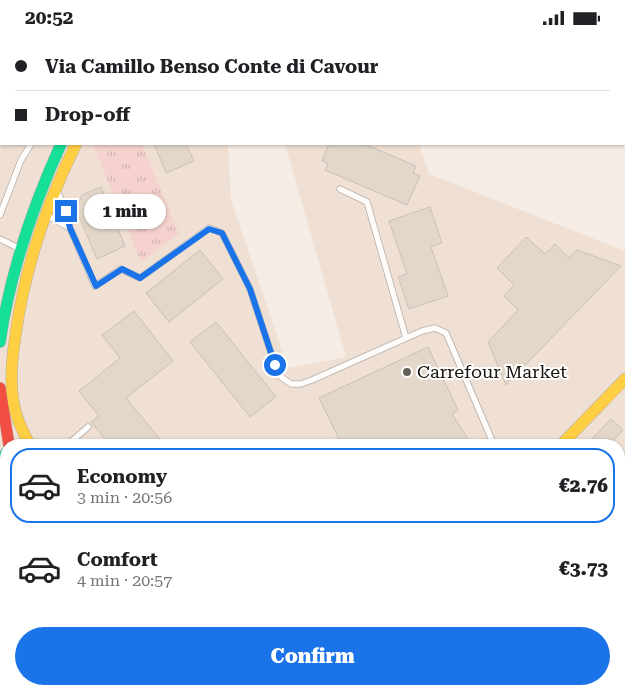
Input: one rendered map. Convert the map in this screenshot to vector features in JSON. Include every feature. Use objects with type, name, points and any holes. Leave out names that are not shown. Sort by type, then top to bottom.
[{"type":"main road","points":[[0,342],[19,248],[36,201],[61,145]]},
{"type":"main road","points":[[27,439],[18,420],[12,395],[12,357],[24,280],[45,214],[76,145]]},
{"type":"main road","points":[[567,439],[625,379]]},
{"type":"main road","points":[[0,387],[8,439]]},
{"type":"lane","points":[[0,215],[21,160],[30,145]]},
{"type":"lane","points":[[56,188],[66,211],[70,228],[96,286],[122,269],[140,278],[209,229],[222,233],[250,289],[275,365],[281,377],[291,384],[301,384],[312,380],[422,331],[434,328],[446,333],[491,439]]},
{"type":"lane","points":[[340,189],[367,202],[406,337]]},
{"type":"lane","points":[[36,201],[45,214],[70,228]]},
{"type":"lane","points":[[0,239],[32,256]]},
{"type":"lane","points":[[74,439],[88,427]]},
{"type":"shaded area","points":[[0,145],[228,145],[231,200],[288,368],[346,357],[285,145],[419,145],[429,174],[625,251],[625,439],[0,439]]},
{"type":"green space","points":[[93,145],[142,145],[179,234],[141,262]]},
{"type":"building","points":[[154,145],[186,145],[194,161],[166,173]]},
{"type":"building","points":[[329,145],[366,145],[416,166],[413,173],[420,176],[407,205],[325,170],[328,164],[322,161]]},
{"type":"building","points":[[101,187],[125,246],[97,259],[76,209],[82,195]]},
{"type":"building","points":[[430,207],[442,243],[431,247],[448,296],[409,309],[398,277],[407,274],[389,221]]},
{"type":"building","points":[[526,237],[545,254],[555,244],[569,258],[577,250],[621,266],[506,385],[488,342],[518,310],[504,296],[514,285],[497,268]]},
{"type":"building","points":[[200,250],[223,279],[169,322],[146,293]]},
{"type":"building","points":[[134,311],[173,361],[126,398],[160,439],[105,439],[91,422],[99,416],[79,391],[120,358],[102,335]]},
{"type":"building","points":[[216,322],[276,397],[250,417],[190,342]]},
{"type":"building","name":"Carrefour Market","points":[[428,347],[458,410],[452,414],[468,439],[339,439],[319,398]]},
{"type":"building","points":[[611,419],[623,430],[615,439],[592,439]]},
{"type":"traffic: fast","points":[[0,342],[4,316],[23,241],[61,145]]},
{"type":"traffic: slow","points":[[27,439],[17,417],[12,384],[13,354],[19,313],[30,263],[46,214],[76,145]]},
{"type":"traffic: slow","points":[[567,439],[625,379]]},
{"type":"traffic: jam","points":[[0,388],[8,439]]},
{"type":"place","name":"Carrefour Market","points":[[407,372]]},
{"type":"route","points":[[66,211],[70,228],[96,286],[122,269],[140,278],[209,229],[222,233],[250,289],[275,365]]}]
